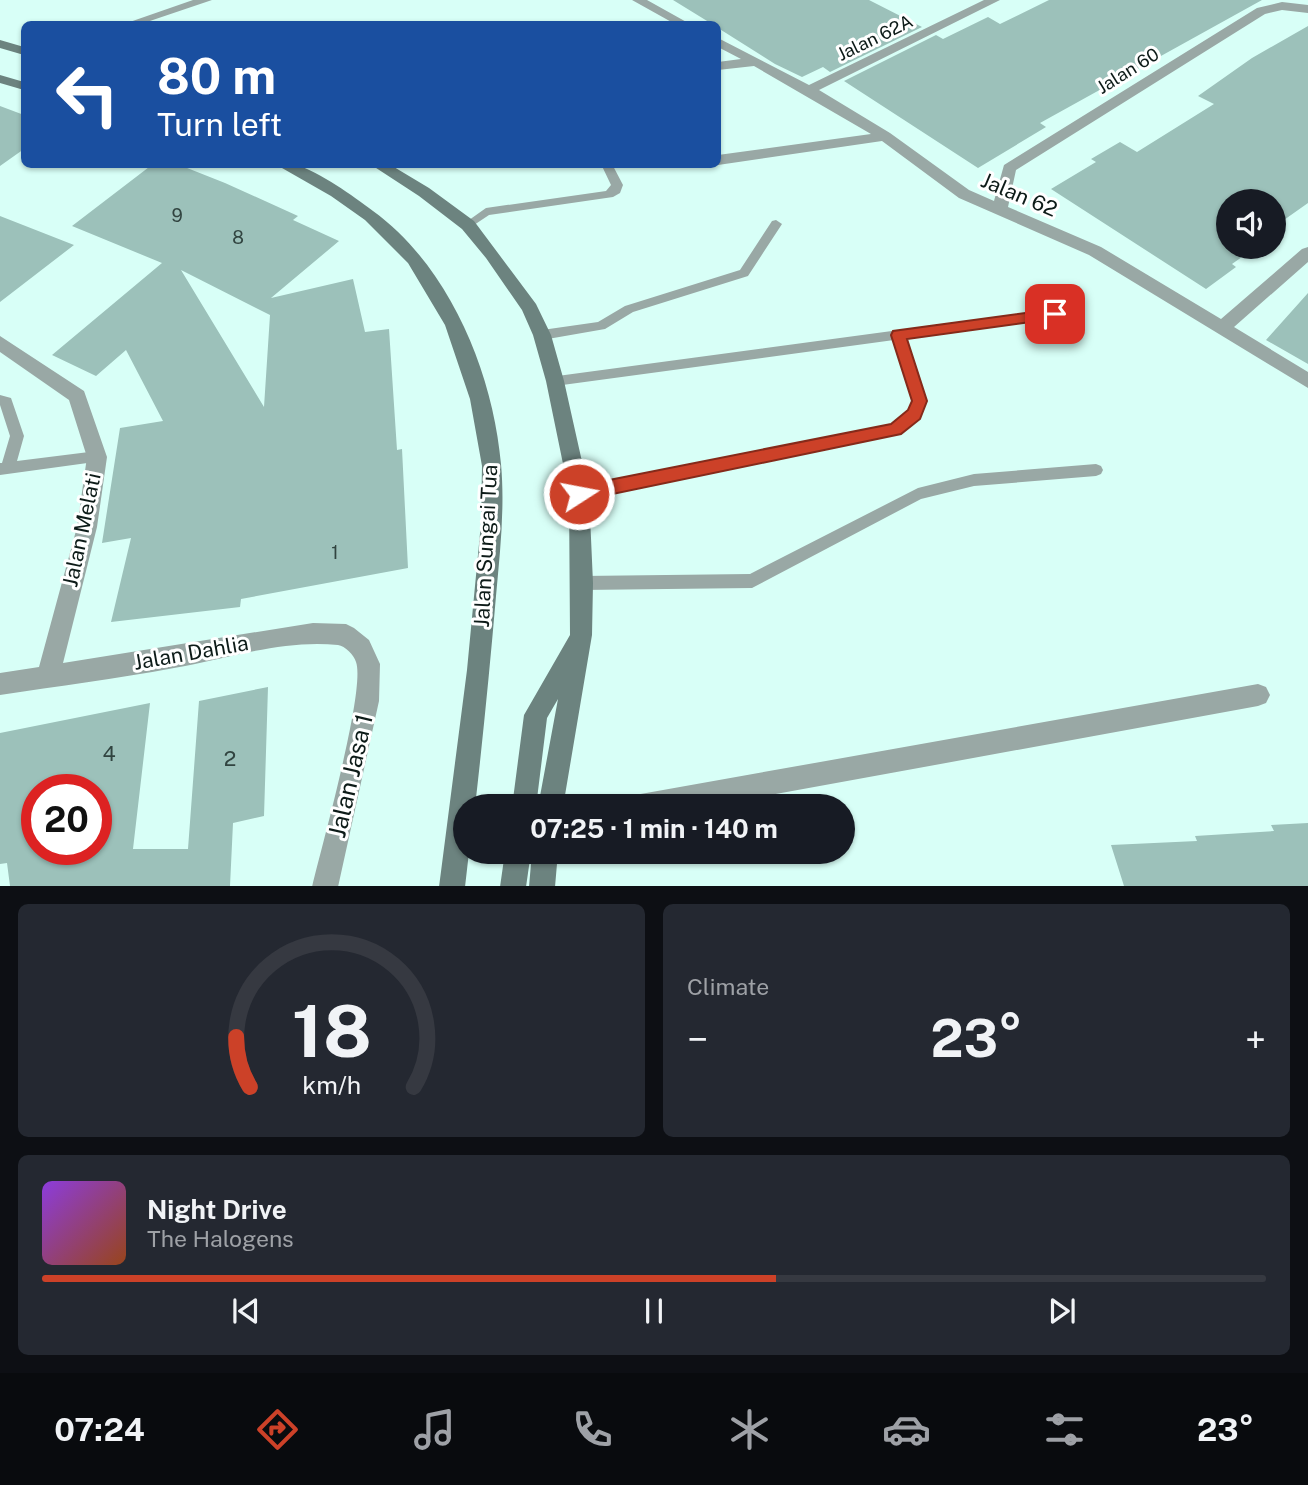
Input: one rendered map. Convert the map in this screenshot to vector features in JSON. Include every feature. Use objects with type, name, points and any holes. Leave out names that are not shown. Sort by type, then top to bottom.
[{"type":"main road","points":[[0,44],[21,50]]},
{"type":"main road","points":[[0,79],[21,85]]},
{"type":"main road","name":"Jalan Sungai Tua","points":[[290,168],[323,184],[377,221],[414,259],[446,312],[471,366],[490,451],[491,537],[478,682],[452,886]]},
{"type":"main road","points":[[384,168],[424,192],[468,225],[492,254],[530,308],[542,335],[555,381],[579,494],[582,583],[581,635],[552,794]]},
{"type":"main road","points":[[526,794],[536,715],[581,635]]},
{"type":"main road","points":[[513,886],[516,864]]},
{"type":"main road","points":[[542,886],[544,864]]},
{"type":"street","points":[[140,21],[206,0]]},
{"type":"street","points":[[638,0],[678,21]]},
{"type":"street","name":"Jalan 62A","points":[[809,90],[985,2]]},
{"type":"street","name":"Jalan 60","points":[[1000,208],[1010,167],[1261,10],[1282,6],[1308,9]]},
{"type":"street","name":"Jalan 62","points":[[721,44],[809,90],[885,136],[964,194],[1095,251],[1308,381]]},
{"type":"street","points":[[721,66],[754,62]]},
{"type":"street","points":[[721,160],[885,136]]},
{"type":"street","points":[[1221,329],[1308,253]]},
{"type":"street","name":"Jalan Melati","points":[[0,343],[78,396],[97,457],[87,527],[48,676]]},
{"type":"street","name":"Jalan Dahlia","points":[[0,684],[313,634],[346,635],[361,648],[369,664]]},
{"type":"street","name":"Jalan Jasa 1","points":[[325,886],[368,701],[369,664]]},
{"type":"street","points":[[707,794],[1258,695]]},
{"type":"lane","points":[[468,225],[486,212],[609,194],[616,190],[617,185],[608,168]]},
{"type":"lane","points":[[542,335],[601,326],[629,309],[744,273],[776,224]]},
{"type":"lane","points":[[555,381],[1055,314]]},
{"type":"lane","points":[[579,494],[895,429],[914,414],[920,401],[898,335]]},
{"type":"lane","points":[[0,400],[6,402],[17,436],[4,468],[97,457]]},
{"type":"lane","points":[[582,583],[752,580],[918,494],[974,480],[1096,470]]},
{"type":"building","points":[[673,0],[869,0],[922,27],[830,72],[823,67],[802,77],[775,64],[721,30],[721,21],[707,21]]},
{"type":"building","points":[[1049,0],[1262,0],[1040,123],[1046,127],[978,168],[844,81],[936,35],[943,39],[988,17],[1000,24]]},
{"type":"building","points":[[1308,26],[1308,203],[1286,219],[1286,189],[1216,189],[1216,259],[1239,259],[1232,264],[1236,267],[1206,289],[1051,189],[1096,162],[1091,159],[1120,142],[1137,152],[1214,104],[1198,96],[1252,58]]},
{"type":"building","points":[[0,106],[21,114],[21,151],[0,166]]},
{"type":"building","points":[[148,168],[187,168],[298,216],[293,220],[339,241],[271,298],[353,279],[365,332],[389,329],[397,450],[402,449],[408,568],[241,599],[240,607],[111,622],[131,538],[102,543],[120,428],[163,421],[126,350],[96,376],[52,355],[162,263],[72,226]],"holes":[[[181,270],[270,315],[264,407]]]},
{"type":"building","points":[[0,216],[74,245],[0,302]]},
{"type":"building","points":[[1308,293],[1308,364],[1266,340]]},
{"type":"building","points":[[268,687],[264,816],[233,823],[230,886],[10,886],[7,863],[0,864],[0,733],[150,703],[133,849],[188,849],[199,701]]},
{"type":"building","points":[[1308,823],[1308,886],[1124,886],[1111,845],[1197,841],[1195,836],[1274,831],[1271,825]]},
{"type":"route","points":[[579,494],[895,429],[914,414],[920,401],[898,335],[1055,314]]}]
